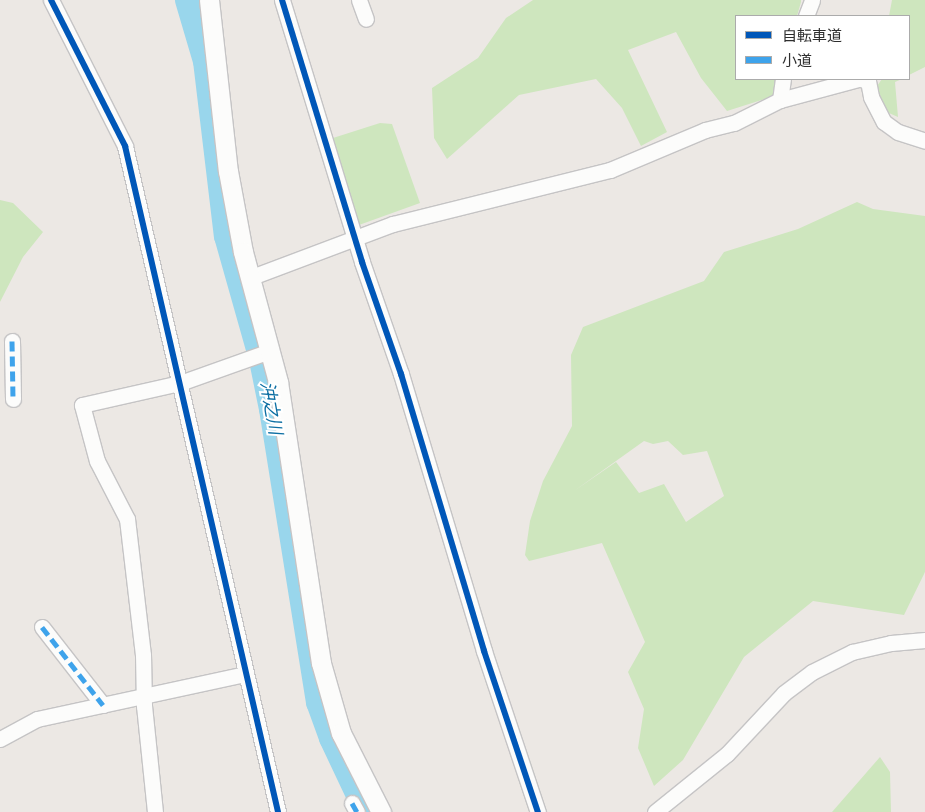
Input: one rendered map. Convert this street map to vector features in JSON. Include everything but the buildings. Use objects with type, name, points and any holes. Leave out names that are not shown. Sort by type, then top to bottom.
[{"type":"street","points":[[51,0],[126,146],[278,812]]},
{"type":"street","points":[[209,0],[228,171],[249,278],[280,391],[327,688],[342,734],[381,812]]},
{"type":"street","points":[[282,0],[355,236],[402,374],[484,651],[538,812]]},
{"type":"street","points":[[359,0],[366,19]]},
{"type":"street","points":[[806,15],[812,0]]},
{"type":"street","points":[[780,100],[783,80]]},
{"type":"street","points":[[249,278],[355,236],[610,170],[705,130],[734,123],[780,100],[856,80]]},
{"type":"street","points":[[864,80],[868,81],[871,98],[884,122],[898,132],[925,140]]},
{"type":"street","points":[[12,341],[13,399]]},
{"type":"street","points":[[155,812],[144,698],[144,655],[127,519],[97,461],[82,405],[180,382],[270,351]]},
{"type":"street","points":[[42,627],[103,705]]},
{"type":"street","points":[[655,812],[727,754],[784,693],[812,672],[852,652],[891,642],[925,640]]},
{"type":"street","points":[[0,739],[37,719],[144,698],[246,674]]},
{"type":"green space","points":[[533,0],[801,0],[797,15],[735,15],[735,80],[779,80],[781,94],[727,111],[701,78],[676,32],[628,50],[667,132],[641,146],[622,108],[596,79],[519,95],[447,159],[434,138],[432,88],[478,58],[506,18]]},
{"type":"green space","points":[[892,0],[925,0],[925,67],[910,74],[910,15],[889,15]]},
{"type":"green space","points":[[881,80],[900,80],[895,82],[898,117],[882,110],[877,86]]},
{"type":"green space","points":[[380,123],[392,124],[420,203],[359,225],[333,138]]},
{"type":"green space","points":[[0,200],[13,203],[43,232],[23,257],[0,302]]},
{"type":"green space","points":[[857,202],[873,209],[925,216],[925,572],[904,615],[813,601],[744,657],[683,760],[654,786],[638,748],[644,709],[628,672],[645,642],[602,543],[529,561],[525,555],[530,521],[543,481],[572,426],[571,355],[583,327],[704,281],[724,252],[798,229]],"holes":[[[644,441],[653,444],[668,441],[683,455],[707,451],[724,496],[686,522],[664,484],[639,493],[616,462],[574,491]]]},
{"type":"green space","points":[[880,757],[890,772],[891,812],[832,812]]},
{"type":"waterway","name":"沖之川","points":[[188,0],[206,61],[227,236],[262,360],[272,409],[319,702],[332,738],[367,812]]},
{"type":"marked path","points":[[12,341],[13,399]]},
{"type":"marked path","points":[[42,627],[103,705]]},
{"type":"marked path","points":[[352,803],[357,812]]},
{"type":"cycle path","points":[[51,0],[125,146],[278,812]]},
{"type":"cycle path","points":[[282,0],[362,262],[401,374],[484,651],[538,812]]}]
